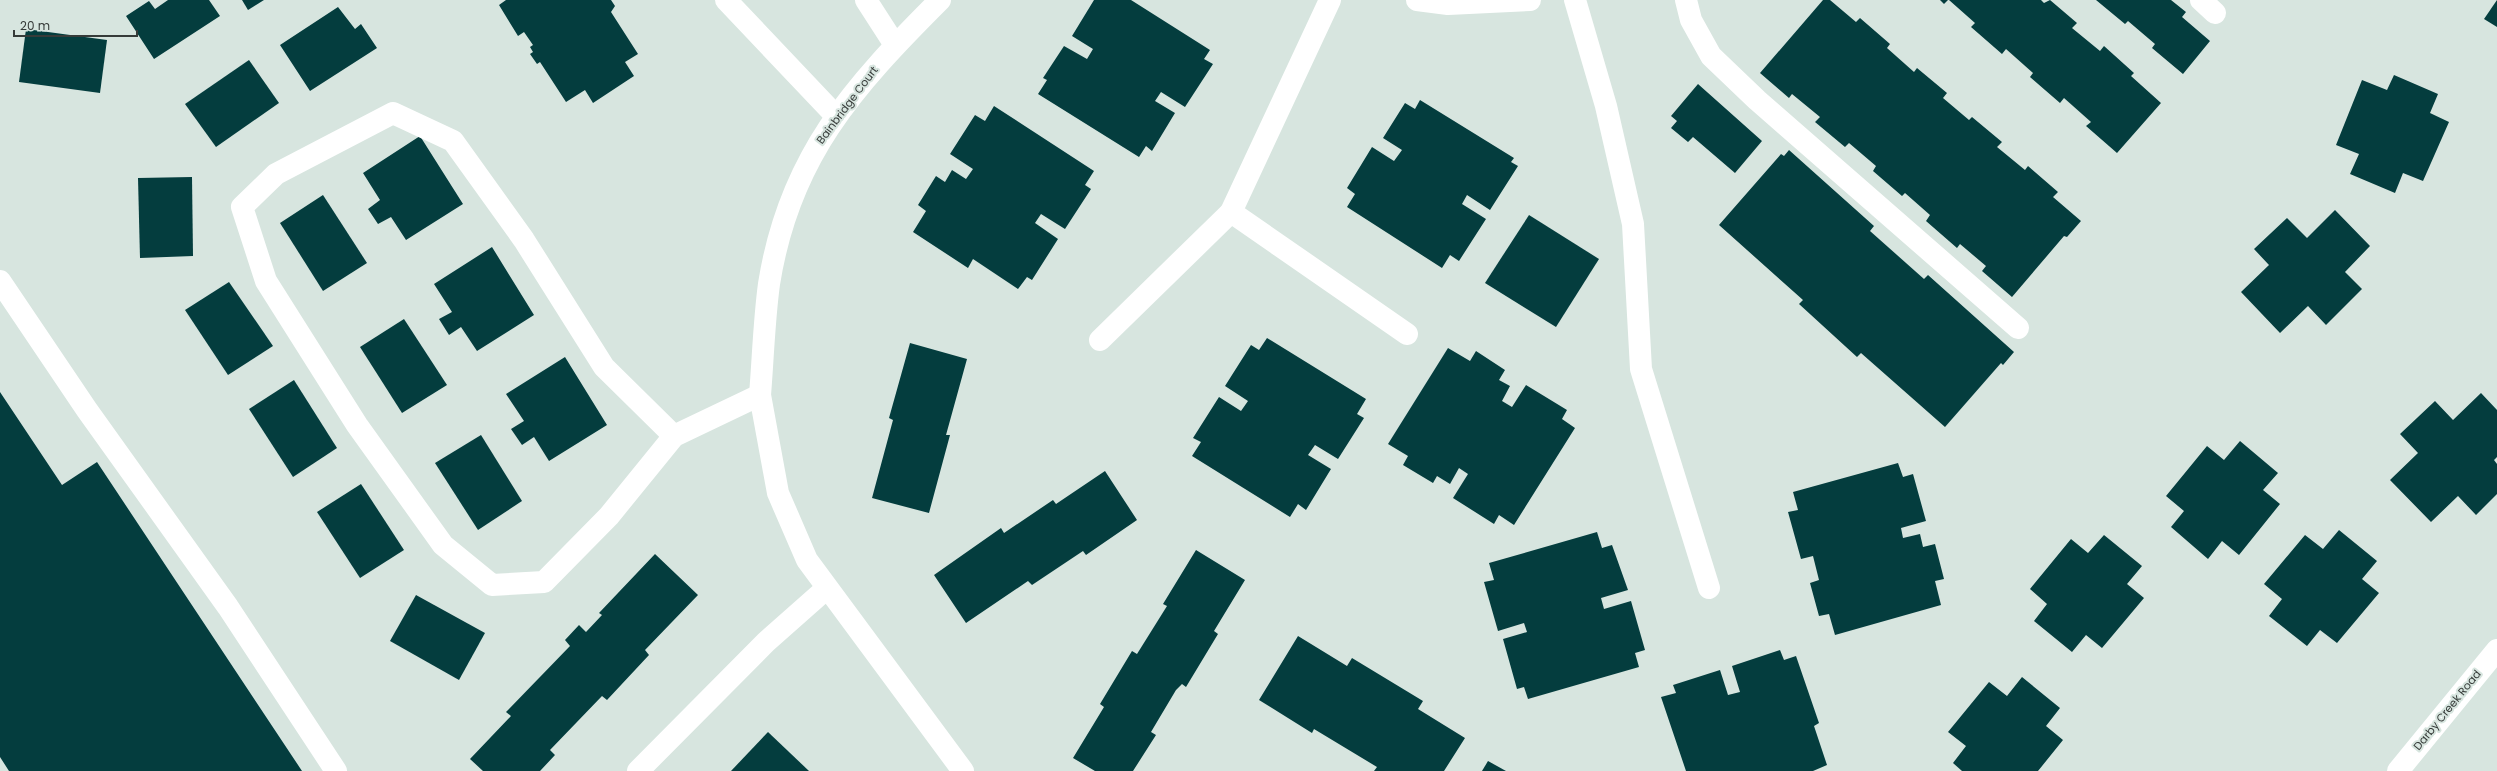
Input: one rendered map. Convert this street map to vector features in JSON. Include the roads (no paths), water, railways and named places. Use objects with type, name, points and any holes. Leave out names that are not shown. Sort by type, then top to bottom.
[{"type":"street","points":[[726,0],[836,116]]},
{"type":"street","points":[[866,0],[895,45]]},
{"type":"street","name":"Bainbridge Court","points":[[940,0],[883,57],[836,116],[813,151],[790,200],[776,250],[769,285],[760,395],[778,493],[806,560],[963,771]]},
{"type":"street","points":[[1100,340],[1231,212],[1330,0]]},
{"type":"street","points":[[1417,0],[1448,4],[1530,0]]},
{"type":"street","points":[[1575,0],[1606,106],[1633,224],[1641,369],[1709,588]]},
{"type":"street","points":[[1686,0],[1692,20],[1710,56],[1757,100],[2018,328]]},
{"type":"street","points":[[674,436],[604,367],[524,240],[453,141],[393,113],[276,174],[242,207],[266,281],[357,425],[443,545],[492,585],[544,582],[609,516],[674,436],[760,395]]},
{"type":"street","points":[[1231,212],[1407,334]]},
{"type":"street","points":[[0,281],[87,410],[228,607],[336,771]]},
{"type":"street","points":[[638,771],[766,642],[827,588]]},
{"type":"street","name":"Darby Creek Road","points":[[2398,771],[2497,650]]}]
